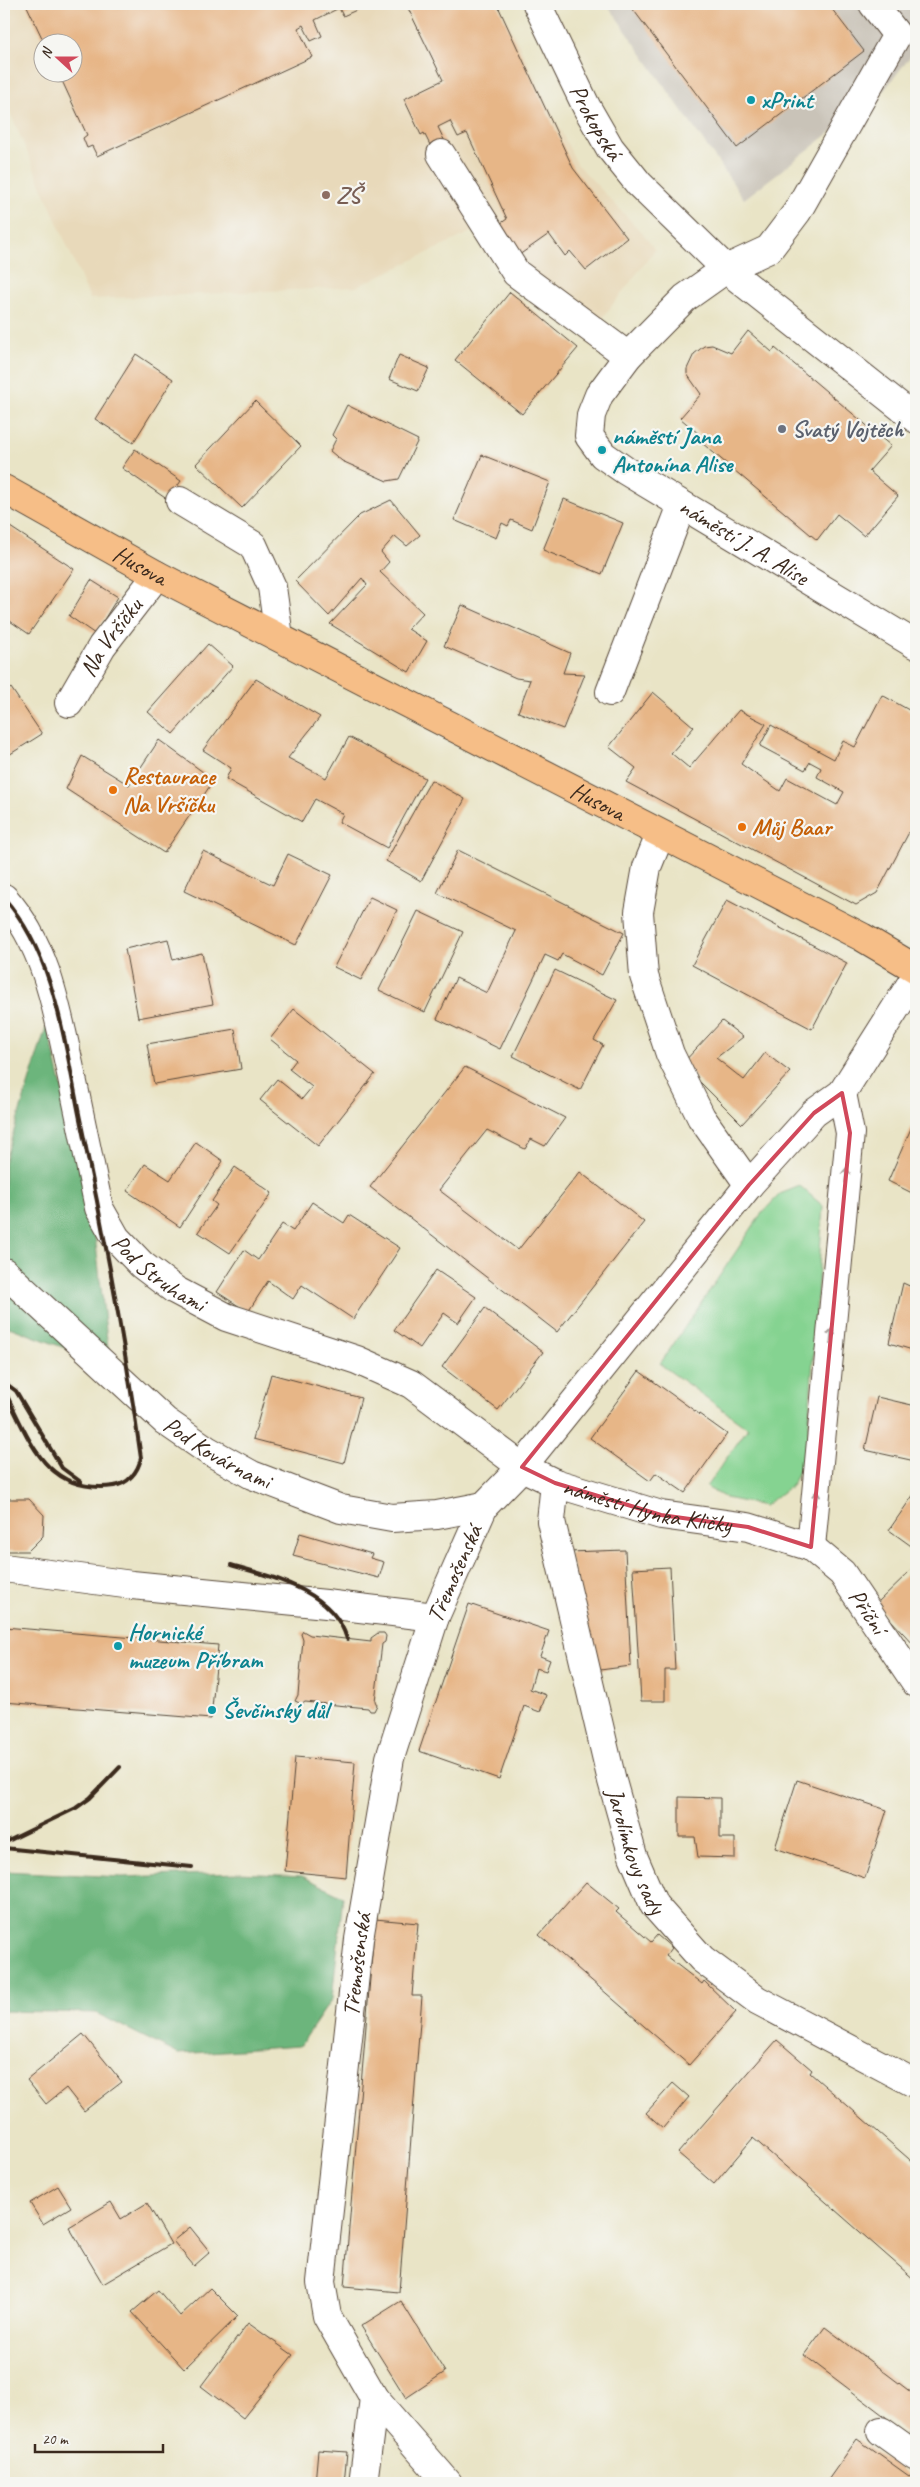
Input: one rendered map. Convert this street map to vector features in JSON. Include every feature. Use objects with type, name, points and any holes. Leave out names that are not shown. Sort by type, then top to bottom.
[{"type":"main road","name":"Husova","points":[[4,489],[157,576],[279,636],[660,835],[862,937],[916,969]]},
{"type":"street","name":"Prokopská","points":[[537,4],[588,108],[610,148],[639,184],[678,225],[726,269]]},
{"type":"street","name":"náměstí J. A. Alise","points":[[873,4],[897,36],[797,212],[769,249],[726,269],[685,298],[628,356],[599,395],[591,415],[589,436],[603,454],[626,471],[916,645]]},
{"type":"street","points":[[441,154],[516,273],[628,356]]},
{"type":"street","points":[[726,269],[916,418]]},
{"type":"street","points":[[180,501],[253,545],[272,587],[279,636]]},
{"type":"street","points":[[610,692],[682,504]]},
{"type":"street","name":"Na Vršíčku","points":[[69,702],[102,646],[157,576]]},
{"type":"street","points":[[660,835],[647,867],[639,912],[644,976],[670,1054],[701,1118],[748,1185]]},
{"type":"street","name":"Pod Struhami","points":[[4,898],[13,908],[37,949],[54,996],[99,1208],[116,1238],[142,1265],[175,1290],[226,1317],[357,1360],[411,1384],[522,1467]]},
{"type":"street","points":[[522,1467],[748,1185],[814,1113],[842,1093],[916,976]]},
{"type":"street","points":[[811,1547],[850,1133],[842,1093]]},
{"type":"street","name":"Pod Kovárnami","points":[[4,1272],[165,1421],[207,1450],[252,1475],[341,1508],[392,1518],[437,1515],[484,1506]]},
{"type":"street","name":"náměstí Hynka Kličky","points":[[522,1467],[555,1483],[661,1515],[748,1528],[811,1547]]},
{"type":"street","name":"Třemošenská","points":[[448,2483],[374,2398],[327,2316],[321,2282],[359,1939],[390,1758],[435,1618],[484,1506],[522,1467]]},
{"type":"street","name":"Jarolímkovy sady","points":[[555,1483],[551,1521],[612,1781],[633,1856],[654,1905],[702,1959],[758,2000],[916,2084]]},
{"type":"street","name":"Příční","points":[[811,1547],[842,1573],[916,1683]]},
{"type":"street","points":[[4,1568],[132,1586],[335,1605],[435,1618]]},
{"type":"street","points":[[363,2483],[374,2398]]},
{"type":"street","points":[[881,2431],[916,2456]]},
{"type":"highlighted area","points":[[842,1093],[850,1133],[811,1547],[748,1527],[661,1515],[555,1483],[522,1467],[749,1185],[814,1113]]},
{"type":"shaded area","name":"ZŠ","points":[[4,4],[499,4],[577,164],[644,235],[655,250],[593,330],[484,226],[356,287],[90,299],[4,98]]},
{"type":"shaded area","points":[[607,4],[916,4],[916,49],[882,93],[744,199]]},
{"type":"green space","points":[[47,1024],[93,1219],[110,1365],[9,1327],[4,1334],[4,1163]]},
{"type":"green space","points":[[800,1186],[823,1206],[807,1450],[792,1485],[764,1506],[726,1498],[706,1487],[748,1428],[660,1364],[762,1213],[780,1194]]},
{"type":"green space","points":[[4,1871],[122,1877],[239,1873],[302,1876],[343,1896],[332,1999],[300,2046],[178,2054],[96,2013],[4,2011]]},
{"type":"building","points":[[26,4],[370,4],[343,16],[339,8],[315,20],[322,36],[311,41],[303,25],[298,28],[312,57],[97,156],[92,146],[87,148],[83,138],[87,135],[63,82],[82,82],[82,32],[39,32]]},
{"type":"building","points":[[406,4],[497,4],[573,168],[627,238],[586,270],[570,251],[565,256],[549,234],[512,260],[490,231],[507,219],[467,133],[458,137],[450,121],[438,127],[445,142],[432,149],[424,133],[421,135],[404,99],[443,80]]},
{"type":"building","name":"xPrint","points":[[629,4],[828,4],[864,51],[737,148]]},
{"type":"building","points":[[510,292],[578,348],[522,414],[455,360]]},
{"type":"building","name":"Svatý Vojtěch","points":[[748,331],[772,352],[775,348],[891,446],[869,471],[898,496],[864,536],[837,514],[817,540],[702,443],[705,439],[680,418],[701,394],[687,374],[687,369],[694,354],[704,346],[712,345],[731,353]]},
{"type":"building","points":[[136,354],[173,379],[133,443],[95,419]]},
{"type":"building","points":[[399,355],[429,368],[418,391],[389,379]]},
{"type":"building","points":[[255,401],[301,446],[242,508],[196,464]]},
{"type":"building","points":[[347,405],[418,440],[399,479],[387,481],[342,461],[330,451],[336,439],[332,435]]},
{"type":"building","points":[[135,449],[181,481],[168,500],[122,468]]},
{"type":"building","points":[[482,455],[550,482],[532,529],[511,520],[508,526],[502,523],[496,538],[454,520]]},
{"type":"building","points":[[564,499],[623,523],[602,574],[543,550]]},
{"type":"building","points":[[391,500],[420,535],[407,546],[395,536],[381,552],[389,562],[380,572],[423,613],[408,629],[427,641],[409,672],[330,624],[367,585],[362,578],[329,616],[295,581],[360,515]]},
{"type":"building","points":[[4,523],[74,569],[29,634],[4,617]]},
{"type":"building","points":[[91,580],[118,597],[95,634],[69,616]]},
{"type":"building","points":[[462,605],[570,653],[563,673],[585,674],[563,729],[518,712],[530,680],[516,678],[444,646]]},
{"type":"building","points":[[208,644],[233,666],[173,734],[148,712]]},
{"type":"building","points":[[256,679],[320,717],[288,758],[326,778],[349,737],[425,778],[387,848],[339,822],[343,814],[315,799],[302,822],[226,779],[231,768],[203,750]]},
{"type":"building","points":[[11,688],[42,734],[4,758],[4,693]]},
{"type":"building","points":[[653,692],[694,727],[671,753],[689,768],[739,710],[766,724],[741,764],[780,791],[787,778],[837,805],[844,792],[817,777],[821,768],[810,762],[805,770],[760,746],[771,725],[834,759],[843,741],[855,747],[882,695],[916,714],[916,819],[877,893],[856,905],[626,782],[636,768],[609,747]]},
{"type":"building","points":[[159,740],[214,780],[164,853],[66,789],[82,756],[129,785]]},
{"type":"building","points":[[431,780],[465,799],[421,881],[386,861]]},
{"type":"building","points":[[458,850],[624,933],[602,975],[562,954],[558,961],[545,955],[500,1049],[437,1019],[456,978],[487,993],[516,931],[437,893]]},
{"type":"building","points":[[203,851],[273,885],[288,854],[332,875],[296,945],[184,891]]},
{"type":"building","points":[[370,897],[397,910],[361,980],[334,967]]},
{"type":"building","points":[[727,900],[847,963],[812,1029],[692,965]]},
{"type":"building","points":[[418,911],[463,932],[425,1012],[379,990]]},
{"type":"building","points":[[168,939],[173,960],[202,953],[213,1004],[138,1018],[125,949]]},
{"type":"building","points":[[555,970],[617,1000],[594,1040],[603,1045],[580,1090],[513,1056]]},
{"type":"building","points":[[294,1009],[375,1074],[318,1146],[260,1100],[277,1079],[302,1099],[312,1087],[289,1069],[296,1060],[270,1039]]},
{"type":"building","points":[[722,1021],[743,1037],[716,1058],[744,1080],[765,1053],[790,1072],[742,1124],[682,1064]]},
{"type":"building","points":[[235,1029],[241,1069],[154,1084],[147,1044]]},
{"type":"building","points":[[465,1067],[565,1118],[545,1146],[531,1139],[525,1149],[487,1130],[439,1190],[518,1250],[580,1172],[644,1222],[557,1332],[370,1187]]},
{"type":"building","points":[[916,1117],[916,1195],[888,1181]]},
{"type":"building","points":[[196,1142],[223,1161],[180,1227],[127,1191],[145,1164],[170,1180]]},
{"type":"building","points":[[235,1167],[272,1193],[230,1253],[198,1232],[217,1205],[212,1201]]},
{"type":"building","points":[[312,1202],[344,1223],[349,1215],[400,1248],[353,1319],[302,1285],[293,1299],[268,1281],[248,1312],[217,1292],[244,1250],[258,1260],[282,1224],[293,1231]]},
{"type":"building","points":[[436,1270],[476,1297],[458,1323],[444,1313],[420,1348],[394,1330]]},
{"type":"building","points":[[903,1283],[916,1289],[916,1351],[889,1343]]},
{"type":"building","points":[[485,1308],[543,1352],[498,1410],[442,1367]]},
{"type":"building","points":[[639,1371],[727,1434],[685,1493],[656,1473],[650,1481],[590,1438]]},
{"type":"building","points":[[271,1374],[361,1398],[344,1463],[253,1439]]},
{"type":"building","points":[[877,1397],[916,1406],[915,1461],[865,1450]]},
{"type":"building","points":[[916,1491],[916,1545],[914,1548],[889,1530]]},
{"type":"building","points":[[8,1499],[29,1499],[44,1515],[43,1536],[28,1551],[7,1551],[4,1547],[4,1503]]},
{"type":"building","points":[[300,1533],[372,1554],[370,1558],[384,1562],[379,1578],[293,1556]]},
{"type":"building","points":[[625,1550],[631,1666],[600,1670],[569,1552]]},
{"type":"building","points":[[670,1567],[675,1670],[665,1670],[665,1701],[641,1701],[633,1569]]},
{"type":"building","points":[[912,1569],[916,1573],[916,1647],[876,1604]]},
{"type":"building","points":[[469,1604],[549,1631],[540,1656],[550,1660],[546,1671],[536,1668],[530,1689],[546,1695],[540,1712],[524,1706],[499,1779],[419,1751]]},
{"type":"building","points":[[4,1627],[218,1645],[211,1719],[4,1702]]},
{"type":"building","points":[[303,1631],[310,1635],[371,1642],[371,1638],[378,1633],[384,1633],[386,1636],[385,1642],[382,1644],[375,1701],[377,1705],[374,1711],[370,1711],[368,1708],[305,1702],[302,1704],[295,1701],[298,1695],[303,1640],[301,1634]]},
{"type":"building","points":[[295,1757],[355,1762],[346,1877],[285,1871]]},
{"type":"building","points":[[797,1780],[887,1810],[865,1878],[775,1848]]},
{"type":"building","points":[[679,1797],[720,1798],[720,1838],[735,1838],[735,1858],[698,1857],[695,1837],[679,1837]]},
{"type":"building","points":[[586,1882],[619,1909],[616,1912],[651,1942],[657,1935],[672,1948],[666,1956],[702,1984],[704,1981],[736,2012],[689,2065],[539,1935]]},
{"type":"building","points":[[375,1919],[418,1923],[412,1996],[422,1996],[399,2292],[344,2287]]},
{"type":"building","points":[[83,2034],[122,2082],[84,2111],[66,2088],[46,2104],[27,2080]]},
{"type":"building","points":[[777,2040],[812,2070],[810,2073],[916,2165],[916,2281],[753,2138],[714,2184],[678,2153]]},
{"type":"building","points":[[673,2083],[689,2097],[663,2128],[646,2113]]},
{"type":"building","points":[[58,2186],[71,2207],[43,2224],[30,2203]]},
{"type":"building","points":[[111,2202],[121,2219],[147,2203],[171,2244],[103,2284],[69,2227]]},
{"type":"building","points":[[190,2227],[210,2252],[194,2266],[173,2241]]},
{"type":"building","points":[[210,2288],[238,2316],[184,2369],[132,2312],[158,2290],[180,2316]]},
{"type":"building","points":[[401,2301],[445,2372],[406,2398],[361,2326]]},
{"type":"building","points":[[248,2323],[293,2355],[243,2418],[201,2386]]},
{"type":"building","points":[[825,2327],[916,2396],[916,2440],[804,2355]]},
{"type":"building","points":[[857,2439],[916,2481],[916,2483],[832,2483],[828,2480]]},
{"type":"building","points":[[318,2450],[347,2452],[344,2483],[315,2483]]},
{"type":"railway","points":[[4,898],[22,922],[36,948],[47,976],[64,1035],[106,1249],[128,1374],[141,1458],[135,1472],[128,1480],[119,1485],[91,1487],[71,1482],[56,1473],[32,1445],[4,1390]]},
{"type":"railway","points":[[4,1382],[16,1391],[62,1468],[81,1482]]},
{"type":"railway","points":[[231,1565],[282,1581],[299,1588],[315,1598],[329,1609],[340,1623],[347,1639]]},
{"type":"railway","points":[[4,1843],[76,1808],[90,1798],[120,1767]]},
{"type":"railway","points":[[4,1848],[192,1867]]},
{"type":"place","name":"xPrint","points":[[751,100]]},
{"type":"place","name":"ZŠ","points":[[326,195]]},
{"type":"place","name":"Svatý Vojtěch","points":[[782,429]]},
{"type":"place","name":"náměstí Jana Antonína Alise","points":[[602,450]]},
{"type":"place","name":"Restaurace Na Vršíčku","points":[[113,790]]},
{"type":"place","name":"Můj Baar","points":[[742,827]]},
{"type":"place","name":"Hornické muzeum Příbram","points":[[118,1646]]},
{"type":"place","name":"Ševčinský důl","points":[[212,1710]]}]
